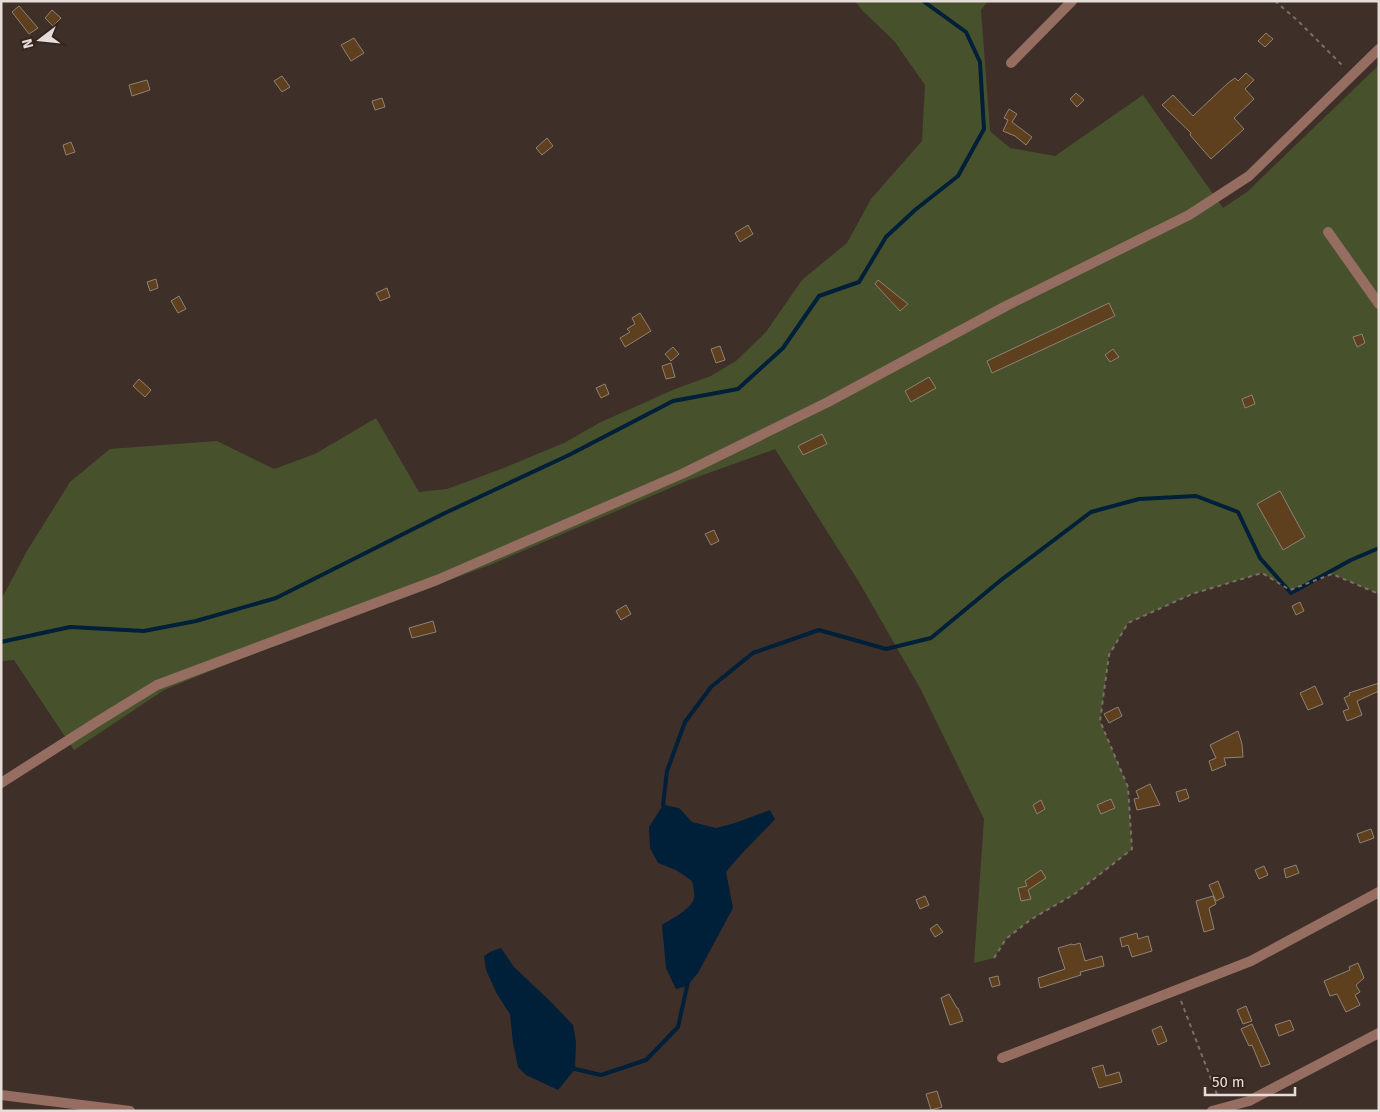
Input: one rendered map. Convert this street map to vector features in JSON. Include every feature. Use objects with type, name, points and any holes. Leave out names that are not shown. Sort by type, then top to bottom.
[{"type":"street","points":[[1010,63],[1072,1]]},
{"type":"street","points":[[1,783],[157,686],[437,580],[684,473],[828,402],[1006,306],[1189,215],[1249,176],[1379,49]]},
{"type":"street","points":[[1328,232],[1379,304]]},
{"type":"street","points":[[1002,1058],[1251,961],[1379,892]]},
{"type":"street","points":[[1212,1111],[1249,1101],[1379,1033]]},
{"type":"street","points":[[1,1095],[130,1111]]},
{"type":"path","points":[[1275,1],[1353,75]]},
{"type":"path","points":[[994,958],[1006,939],[1030,920],[1076,893],[1132,849],[1128,786],[1100,721],[1109,654],[1128,623],[1192,594],[1262,573],[1290,590],[1332,574],[1379,594]]},
{"type":"path","points":[[1176,990],[1222,1108]]},
{"type":"green space","points":[[855,1],[988,1],[981,10],[990,131],[1010,148],[1055,156],[1143,95],[1223,208],[1247,192],[1379,65],[1379,594],[1332,574],[1290,590],[1262,573],[1192,594],[1128,623],[1109,655],[1100,721],[1128,787],[1132,849],[1076,893],[1030,920],[1006,939],[994,958],[974,963],[984,819],[920,688],[859,582],[775,449],[689,480],[490,565],[282,642],[164,690],[74,750],[14,660],[1,661],[1,600],[27,551],[70,482],[110,449],[217,441],[274,469],[315,454],[376,418],[419,492],[447,489],[564,443],[601,422],[675,389],[711,376],[736,361],[766,332],[802,280],[847,243],[871,199],[922,141],[925,85],[895,42]]},
{"type":"water","points":[[663,805],[679,808],[692,822],[716,828],[770,810],[775,819],[726,872],[733,908],[698,973],[687,986],[676,989],[666,968],[662,925],[690,906],[693,902],[694,894],[692,881],[676,870],[658,863],[650,848],[649,827]]},
{"type":"water","points":[[501,948],[514,967],[573,1025],[576,1041],[575,1069],[558,1090],[526,1075],[518,1067],[510,1014],[497,994],[486,970],[484,956]]},
{"type":"building","points":[[19,6],[38,28],[29,34],[12,12]]},
{"type":"building","points":[[52,10],[61,18],[53,26],[45,18]]},
{"type":"building","points":[[1266,33],[1273,39],[1265,47],[1258,41]]},
{"type":"building","points":[[354,38],[364,53],[351,61],[341,45]]},
{"type":"building","points":[[1246,73],[1254,80],[1245,89],[1254,99],[1234,118],[1244,129],[1211,159],[1190,135],[1191,133],[1162,105],[1173,95],[1193,116],[1228,83],[1235,78],[1238,81]]},
{"type":"building","points":[[282,76],[290,87],[282,92],[274,81]]},
{"type":"building","points":[[147,80],[150,90],[132,96],[129,85]]},
{"type":"building","points":[[1076,93],[1084,100],[1077,107],[1070,99]]},
{"type":"building","points":[[382,98],[385,107],[375,110],[372,101]]},
{"type":"building","points":[[1009,109],[1017,114],[1012,122],[1032,137],[1026,145],[1015,136],[1003,131],[1008,120],[1004,118]]},
{"type":"building","points":[[547,138],[553,146],[542,155],[536,148]]},
{"type":"building","points":[[71,142],[75,152],[66,155],[63,145]]},
{"type":"building","points":[[748,225],[753,234],[740,242],[735,233]]},
{"type":"building","points":[[156,279],[158,288],[150,291],[147,282]]},
{"type":"building","points":[[878,280],[908,304],[900,311],[875,284]]},
{"type":"building","points":[[387,288],[390,297],[380,301],[376,293]]},
{"type":"building","points":[[179,296],[186,309],[178,313],[171,301]]},
{"type":"building","points":[[1109,303],[1115,316],[992,373],[987,361]]},
{"type":"building","points":[[640,313],[651,331],[625,347],[620,338],[630,332],[627,329],[635,324],[632,318]]},
{"type":"building","points":[[1362,334],[1365,343],[1357,347],[1353,337]]},
{"type":"building","points":[[720,346],[725,360],[716,363],[711,349]]},
{"type":"building","points":[[673,347],[679,354],[671,361],[665,354]]},
{"type":"building","points":[[1113,349],[1119,357],[1110,362],[1105,355]]},
{"type":"building","points":[[671,363],[675,377],[666,379],[662,366]]},
{"type":"building","points":[[929,377],[936,388],[911,402],[905,391]]},
{"type":"building","points":[[139,379],[151,390],[145,397],[133,386]]},
{"type":"building","points":[[605,384],[609,394],[601,398],[596,388]]},
{"type":"building","points":[[1252,395],[1255,404],[1245,408],[1242,399]]},
{"type":"building","points":[[822,434],[827,444],[803,455],[798,446]]},
{"type":"building","points":[[1280,491],[1305,537],[1283,550],[1257,504]]},
{"type":"building","points":[[714,530],[719,541],[711,545],[705,534]]},
{"type":"building","points":[[1300,602],[1304,611],[1296,615],[1292,606]]},
{"type":"building","points":[[626,605],[631,614],[621,620],[616,611]]},
{"type":"building","points":[[433,621],[436,632],[412,638],[409,628]]},
{"type":"building","points":[[1379,683],[1379,691],[1357,701],[1362,715],[1347,721],[1343,711],[1349,709],[1344,698],[1350,695],[1349,693]]},
{"type":"building","points":[[1315,686],[1323,704],[1308,710],[1300,693]]},
{"type":"building","points":[[1118,707],[1122,716],[1109,723],[1104,714]]},
{"type":"building","points":[[1238,731],[1243,757],[1224,758],[1226,765],[1212,771],[1209,761],[1216,758],[1210,745]]},
{"type":"building","points":[[1150,784],[1160,805],[1137,810],[1134,799],[1139,798],[1136,791]]},
{"type":"building","points":[[1186,789],[1189,798],[1179,802],[1176,792]]},
{"type":"building","points":[[1111,799],[1115,808],[1101,814],[1097,805]]},
{"type":"building","points":[[1041,800],[1045,809],[1037,814],[1033,805]]},
{"type":"building","points":[[1371,829],[1374,838],[1360,843],[1357,834]]},
{"type":"building","points":[[1296,865],[1299,873],[1286,878],[1284,869]]},
{"type":"building","points":[[1264,866],[1268,875],[1259,879],[1255,870]]},
{"type":"building","points":[[1041,870],[1046,878],[1028,890],[1031,899],[1021,901],[1018,888],[1027,886],[1025,881]]},
{"type":"building","points":[[1218,881],[1224,897],[1216,901],[1209,885]]},
{"type":"building","points":[[925,896],[929,905],[920,909],[916,900]]},
{"type":"building","points":[[1213,896],[1216,904],[1209,908],[1214,929],[1204,932],[1196,901]]},
{"type":"building","points":[[937,924],[943,932],[935,937],[930,929]]},
{"type":"building","points":[[1137,933],[1138,939],[1148,936],[1152,951],[1132,957],[1128,945],[1122,947],[1120,938]]},
{"type":"building","points":[[1080,943],[1085,961],[1102,956],[1104,966],[1080,972],[1081,975],[1040,988],[1038,978],[1065,969],[1058,948]]},
{"type":"building","points":[[1358,963],[1364,978],[1356,985],[1360,992],[1355,995],[1360,1005],[1346,1012],[1337,994],[1330,996],[1324,981],[1350,970],[1349,967]]},
{"type":"building","points":[[998,976],[1000,985],[992,987],[989,978]]},
{"type":"building","points":[[949,994],[958,1008],[963,1021],[950,1025],[941,998]]},
{"type":"building","points":[[1246,1006],[1252,1021],[1243,1024],[1237,1010]]},
{"type":"building","points":[[1290,1020],[1294,1030],[1279,1036],[1275,1025]]},
{"type":"building","points":[[1252,1024],[1270,1064],[1261,1067],[1252,1045],[1249,1046],[1241,1029]]},
{"type":"building","points":[[1161,1026],[1167,1041],[1158,1045],[1152,1030]]},
{"type":"building","points":[[1103,1065],[1106,1076],[1119,1072],[1122,1082],[1099,1088],[1092,1068]]},
{"type":"building","points":[[937,1091],[942,1107],[931,1110],[926,1094]]},
{"type":"waterway","points":[[1,642],[70,627],[144,631],[196,621],[276,598],[445,513],[569,455],[673,401],[738,389],[783,348],[819,296],[859,282],[886,237],[915,210],[958,176],[984,129],[980,62],[966,32],[923,1]]},
{"type":"waterway","points":[[666,808],[663,805],[667,771],[685,722],[711,687],[753,653],[819,630],[886,649],[931,638],[1001,580],[1091,512],[1139,499],[1196,496],[1238,512],[1260,558],[1291,593],[1351,560],[1379,548]]},
{"type":"waterway","points":[[575,1069],[601,1075],[646,1060],[678,1027],[688,982]]}]
